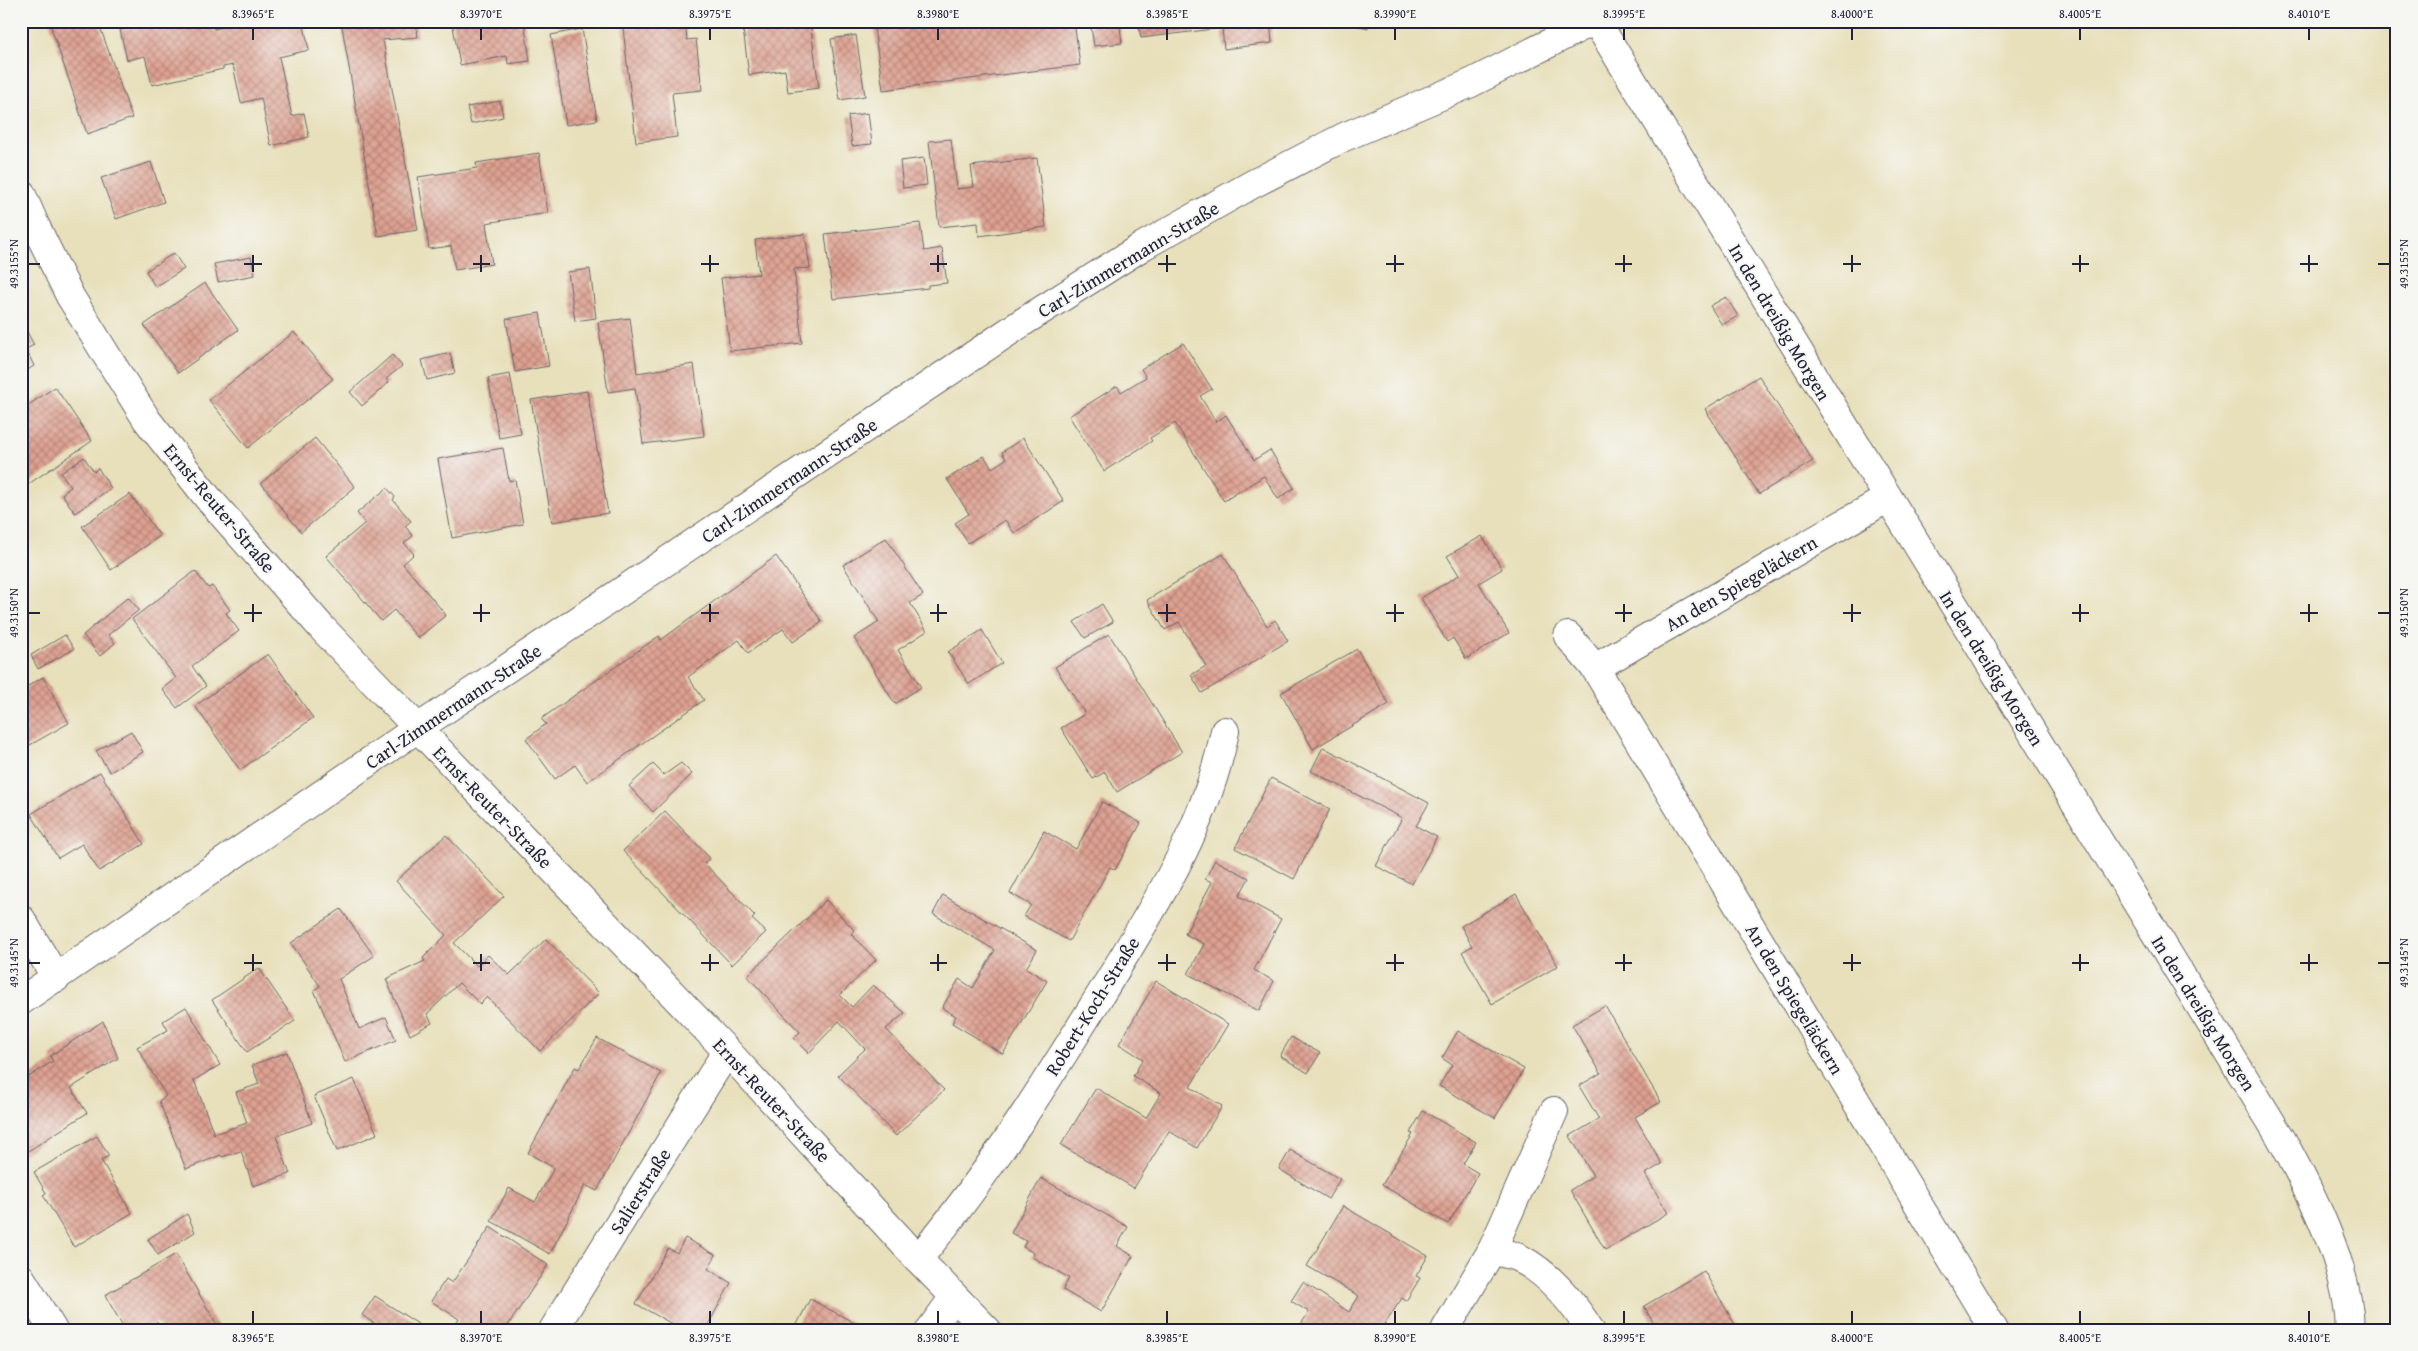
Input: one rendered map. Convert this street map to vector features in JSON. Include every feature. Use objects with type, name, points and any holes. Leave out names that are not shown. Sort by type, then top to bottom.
[{"type":"street","name":"In den dreißig Morgen","points":[[1594,21],[2281,1138],[2312,1195],[2335,1257],[2350,1313],[2350,1330]]},
{"type":"street","name":"Carl-Zimmermann-Straße","points":[[21,1002],[418,728],[1023,322],[1143,246],[1344,137],[1472,83],[1594,21]]},
{"type":"street","name":"Ernst-Reuter-Straße","points":[[21,193],[70,296],[147,420],[208,498],[315,621],[727,1051],[918,1259],[987,1330]]},
{"type":"street","name":"An den Spiegeläckern","points":[[1595,668],[1888,498]]},
{"type":"street","name":"An den Spiegeläckern","points":[[1568,636],[1595,668],[1994,1330]]},
{"type":"street","name":"Robert-Koch-Straße","points":[[918,1259],[958,1211],[1001,1150],[1063,1055],[1170,882],[1213,781],[1225,731]]},
{"type":"street","points":[[21,919],[56,978]]},
{"type":"street","name":"Salierstraße","points":[[553,1330],[727,1051]]},
{"type":"street","points":[[1444,1330],[1470,1290],[1492,1250],[1554,1111]]},
{"type":"street","points":[[1492,1250],[1518,1257],[1541,1273],[1572,1301],[1590,1330]]},
{"type":"street","points":[[21,1278],[53,1330]]},
{"type":"street","points":[[930,1330],[954,1296]]},
{"type":"building","points":[[49,21],[98,21],[132,118],[87,134]]},
{"type":"building","points":[[157,21],[213,21],[214,29],[244,21],[303,21],[309,50],[279,57],[292,116],[304,113],[309,137],[271,146],[261,98],[241,103],[233,65],[152,85],[145,56],[127,60],[120,30]]},
{"type":"building","points":[[341,21],[416,21],[418,37],[383,40],[418,230],[378,236]]},
{"type":"building","points":[[452,21],[524,21],[530,61],[508,64],[507,56],[460,65]]},
{"type":"building","points":[[664,21],[685,21],[687,40],[696,39],[702,90],[672,93],[677,137],[636,142],[623,28],[664,23]]},
{"type":"building","points":[[742,21],[810,21],[819,88],[788,92],[785,70],[749,75]]},
{"type":"building","points":[[873,21],[1074,21],[1080,65],[883,90]]},
{"type":"building","points":[[1090,21],[1123,21],[1123,26],[1120,27],[1122,43],[1094,46]]},
{"type":"building","points":[[1138,21],[1270,21],[1272,43],[1224,49],[1222,28],[1141,38]]},
{"type":"building","points":[[1336,21],[1369,21],[1368,28]]},
{"type":"building","points":[[582,29],[597,120],[566,125],[551,35]]},
{"type":"building","points":[[856,35],[865,96],[840,100],[831,39]]},
{"type":"building","points":[[500,101],[503,117],[471,124],[467,107]]},
{"type":"building","points":[[868,113],[872,144],[852,146],[848,116]]},
{"type":"building","points":[[951,139],[957,189],[974,187],[971,166],[1037,158],[1046,227],[979,236],[978,223],[939,227],[929,141]]},
{"type":"building","points":[[539,153],[548,213],[486,223],[492,264],[455,270],[451,246],[429,249],[418,177],[477,168],[476,163]]},
{"type":"building","points":[[924,158],[927,185],[903,188],[900,161]]},
{"type":"building","points":[[151,162],[164,202],[116,219],[101,178]]},
{"type":"building","points":[[920,223],[924,251],[942,248],[947,283],[928,285],[928,288],[833,299],[825,234]]},
{"type":"building","points":[[805,234],[810,268],[794,269],[802,343],[730,351],[721,278],[759,274],[755,240]]},
{"type":"building","points":[[174,253],[184,269],[155,287],[146,271]]},
{"type":"building","points":[[251,257],[255,275],[218,282],[214,264]]},
{"type":"building","points":[[590,269],[596,318],[575,321],[568,272]]},
{"type":"building","points":[[205,283],[238,330],[178,373],[144,325]]},
{"type":"building","points":[[1726,297],[1738,316],[1722,325],[1710,306]]},
{"type":"building","points":[[540,313],[549,366],[515,372],[506,319]]},
{"type":"building","points":[[630,318],[637,373],[694,364],[704,436],[643,444],[635,388],[608,392],[598,322]]},
{"type":"building","points":[[21,320],[34,345],[26,349],[34,366],[21,374]]},
{"type":"building","points":[[294,332],[333,379],[248,448],[209,400]]},
{"type":"building","points":[[1183,343],[1212,389],[1200,396],[1216,422],[1226,415],[1254,460],[1270,450],[1294,488],[1278,499],[1264,476],[1224,501],[1175,423],[1150,438],[1152,441],[1104,471],[1069,416],[1117,386],[1121,392],[1146,377],[1141,369]]},
{"type":"building","points":[[450,353],[455,373],[427,380],[422,360]]},
{"type":"building","points":[[392,355],[402,366],[386,379],[389,382],[362,406],[350,392]]},
{"type":"building","points":[[510,374],[521,434],[499,438],[488,378]]},
{"type":"building","points":[[1759,376],[1813,461],[1759,494],[1705,409]]},
{"type":"building","points":[[55,387],[92,441],[21,489],[21,410]]},
{"type":"building","points":[[587,391],[608,513],[552,522],[531,400]]},
{"type":"building","points":[[315,438],[355,487],[301,532],[261,483]]},
{"type":"building","points":[[1023,438],[1064,501],[1014,533],[1005,520],[968,543],[955,523],[969,514],[947,479],[984,456],[992,468],[1006,459],[1002,452]]},
{"type":"building","points":[[503,448],[509,481],[515,480],[523,524],[452,538],[438,459]]},
{"type":"building","points":[[84,457],[94,472],[98,468],[111,488],[75,513],[62,494],[71,487],[61,473]]},
{"type":"building","points":[[387,488],[395,497],[393,500],[411,521],[405,526],[413,536],[404,543],[414,554],[403,564],[446,615],[418,638],[394,610],[381,621],[326,556],[365,523],[357,513]]},
{"type":"building","points":[[130,494],[160,536],[111,570],[82,526]]},
{"type":"building","points":[[1482,536],[1502,569],[1479,583],[1509,633],[1466,659],[1453,638],[1447,642],[1421,598],[1459,575],[1447,556]]},
{"type":"building","points":[[886,538],[923,595],[910,603],[927,631],[898,650],[921,687],[895,704],[854,638],[879,622],[843,565]]},
{"type":"building","points":[[1223,554],[1267,626],[1275,620],[1288,641],[1202,693],[1191,675],[1206,666],[1179,622],[1165,630],[1147,600]]},
{"type":"building","points":[[776,556],[822,622],[793,642],[783,629],[748,653],[739,640],[688,677],[704,700],[587,782],[575,765],[555,779],[526,739],[546,724],[541,719],[659,636],[661,640]]},
{"type":"building","points":[[195,571],[208,588],[212,586],[222,599],[230,610],[226,613],[239,631],[192,666],[206,686],[177,708],[162,689],[176,678],[132,619]]},
{"type":"building","points":[[128,597],[139,610],[108,635],[115,643],[100,656],[83,635]]},
{"type":"building","points":[[1102,604],[1113,622],[1085,638],[1074,622]]},
{"type":"building","points":[[982,630],[1002,663],[969,684],[948,652]]},
{"type":"building","points":[[1109,634],[1182,752],[1117,792],[1105,772],[1093,779],[1061,728],[1085,714],[1055,667]]},
{"type":"building","points":[[65,635],[74,649],[38,669],[31,655]]},
{"type":"building","points":[[1357,649],[1389,704],[1313,749],[1281,693]]},
{"type":"building","points":[[268,654],[313,718],[240,770],[195,706]]},
{"type":"building","points":[[43,677],[69,723],[21,750],[21,690]]},
{"type":"building","points":[[131,731],[143,752],[110,772],[96,751]]},
{"type":"building","points":[[1323,747],[1429,803],[1416,826],[1437,837],[1412,884],[1376,866],[1402,818],[1311,771]]},
{"type":"building","points":[[681,763],[692,774],[653,812],[629,786],[653,764],[664,775]]},
{"type":"building","points":[[100,772],[144,844],[99,871],[82,844],[58,858],[31,814]]},
{"type":"building","points":[[1271,778],[1330,809],[1294,879],[1235,848]]},
{"type":"building","points":[[1102,802],[1141,823],[1115,870],[1110,867],[1069,941],[1024,916],[1031,905],[1010,893],[1044,831],[1076,849]]},
{"type":"building","points":[[665,811],[710,858],[704,863],[755,916],[752,919],[766,932],[732,965],[623,851]]},
{"type":"building","points":[[446,835],[504,896],[454,943],[477,966],[488,955],[509,975],[546,939],[599,993],[540,1051],[487,997],[480,1004],[459,983],[427,1014],[432,1023],[410,1035],[386,979],[425,961],[423,958],[446,935],[396,881]]},
{"type":"building","points":[[1215,860],[1249,878],[1239,896],[1281,919],[1254,970],[1274,981],[1259,1011],[1188,974],[1204,944],[1185,934],[1212,882],[1205,879]]},
{"type":"building","points":[[1516,894],[1558,966],[1492,1004],[1462,952],[1472,946],[1461,926]]},
{"type":"building","points":[[943,895],[1037,950],[1026,968],[1047,981],[1003,1054],[952,1023],[956,1016],[942,1008],[959,979],[973,988],[995,950],[933,914]]},
{"type":"building","points":[[826,900],[854,930],[851,934],[876,960],[840,995],[852,1007],[873,985],[905,1013],[886,1029],[944,1090],[896,1136],[838,1075],[865,1049],[839,1021],[809,1053],[794,1038],[800,1032],[747,976]]},
{"type":"building","points":[[341,909],[374,956],[339,979],[359,1029],[386,1017],[396,1040],[345,1062],[314,990],[320,986],[291,943]]},
{"type":"building","points":[[259,968],[295,1021],[247,1052],[212,1000]]},
{"type":"building","points":[[1156,981],[1228,1024],[1190,1087],[1222,1106],[1197,1148],[1169,1131],[1134,1188],[1061,1145],[1096,1088],[1146,1118],[1161,1093],[1133,1076],[1143,1059],[1119,1044]]},
{"type":"building","points":[[1605,1006],[1661,1102],[1635,1117],[1662,1164],[1645,1174],[1668,1213],[1605,1250],[1570,1190],[1593,1176],[1570,1136],[1599,1119],[1579,1086],[1601,1073],[1572,1025]]},
{"type":"building","points":[[186,1007],[220,1065],[194,1080],[214,1134],[247,1123],[236,1092],[259,1084],[252,1065],[287,1052],[312,1123],[276,1136],[290,1174],[253,1186],[241,1151],[222,1157],[221,1155],[186,1169],[159,1101],[166,1096],[137,1047],[168,1030],[163,1021]]},
{"type":"building","points":[[103,1021],[118,1058],[71,1088],[87,1113],[22,1155],[21,1082],[53,1061],[50,1056]]},
{"type":"building","points":[[1458,1031],[1524,1069],[1495,1118],[1439,1086],[1452,1065],[1442,1058]]},
{"type":"building","points":[[1291,1037],[1320,1053],[1308,1073],[1280,1056]]},
{"type":"building","points":[[597,1038],[661,1073],[597,1191],[585,1185],[550,1254],[491,1221],[509,1188],[535,1202],[554,1168],[528,1153],[575,1067],[579,1069]]},
{"type":"building","points":[[354,1079],[377,1134],[337,1151],[314,1096]]},
{"type":"building","points":[[1423,1111],[1476,1142],[1463,1164],[1478,1173],[1448,1224],[1382,1185],[1413,1134],[1410,1133]]},
{"type":"building","points":[[97,1136],[109,1156],[101,1160],[132,1213],[74,1247],[43,1195],[46,1193],[34,1172]]},
{"type":"building","points":[[1290,1150],[1340,1179],[1328,1199],[1279,1169]]},
{"type":"building","points":[[1041,1178],[1128,1227],[1117,1246],[1133,1256],[1101,1312],[1063,1290],[1069,1278],[1032,1257],[1034,1253],[1023,1247],[1026,1241],[1011,1233]]},
{"type":"building","points":[[1343,1206],[1428,1256],[1416,1276],[1420,1278],[1406,1301],[1402,1298],[1381,1330],[1297,1330],[1309,1312],[1291,1301],[1303,1282],[1349,1312],[1359,1296],[1307,1266]]},
{"type":"building","points":[[187,1214],[195,1232],[158,1255],[148,1239]]},
{"type":"building","points":[[490,1227],[548,1265],[505,1330],[452,1330],[459,1319],[431,1301],[446,1279],[452,1283]]},
{"type":"building","points":[[685,1238],[716,1255],[708,1269],[731,1283],[705,1330],[683,1330],[636,1304],[668,1248],[677,1253]]},
{"type":"building","points":[[176,1254],[220,1330],[161,1330],[157,1322],[144,1330],[125,1330],[105,1295]]},
{"type":"building","points":[[1704,1271],[1738,1330],[1657,1330],[1644,1306]]},
{"type":"building","points":[[375,1296],[418,1324],[414,1330],[383,1330],[362,1315]]},
{"type":"building","points":[[810,1299],[864,1328],[863,1330],[794,1330]]}]
